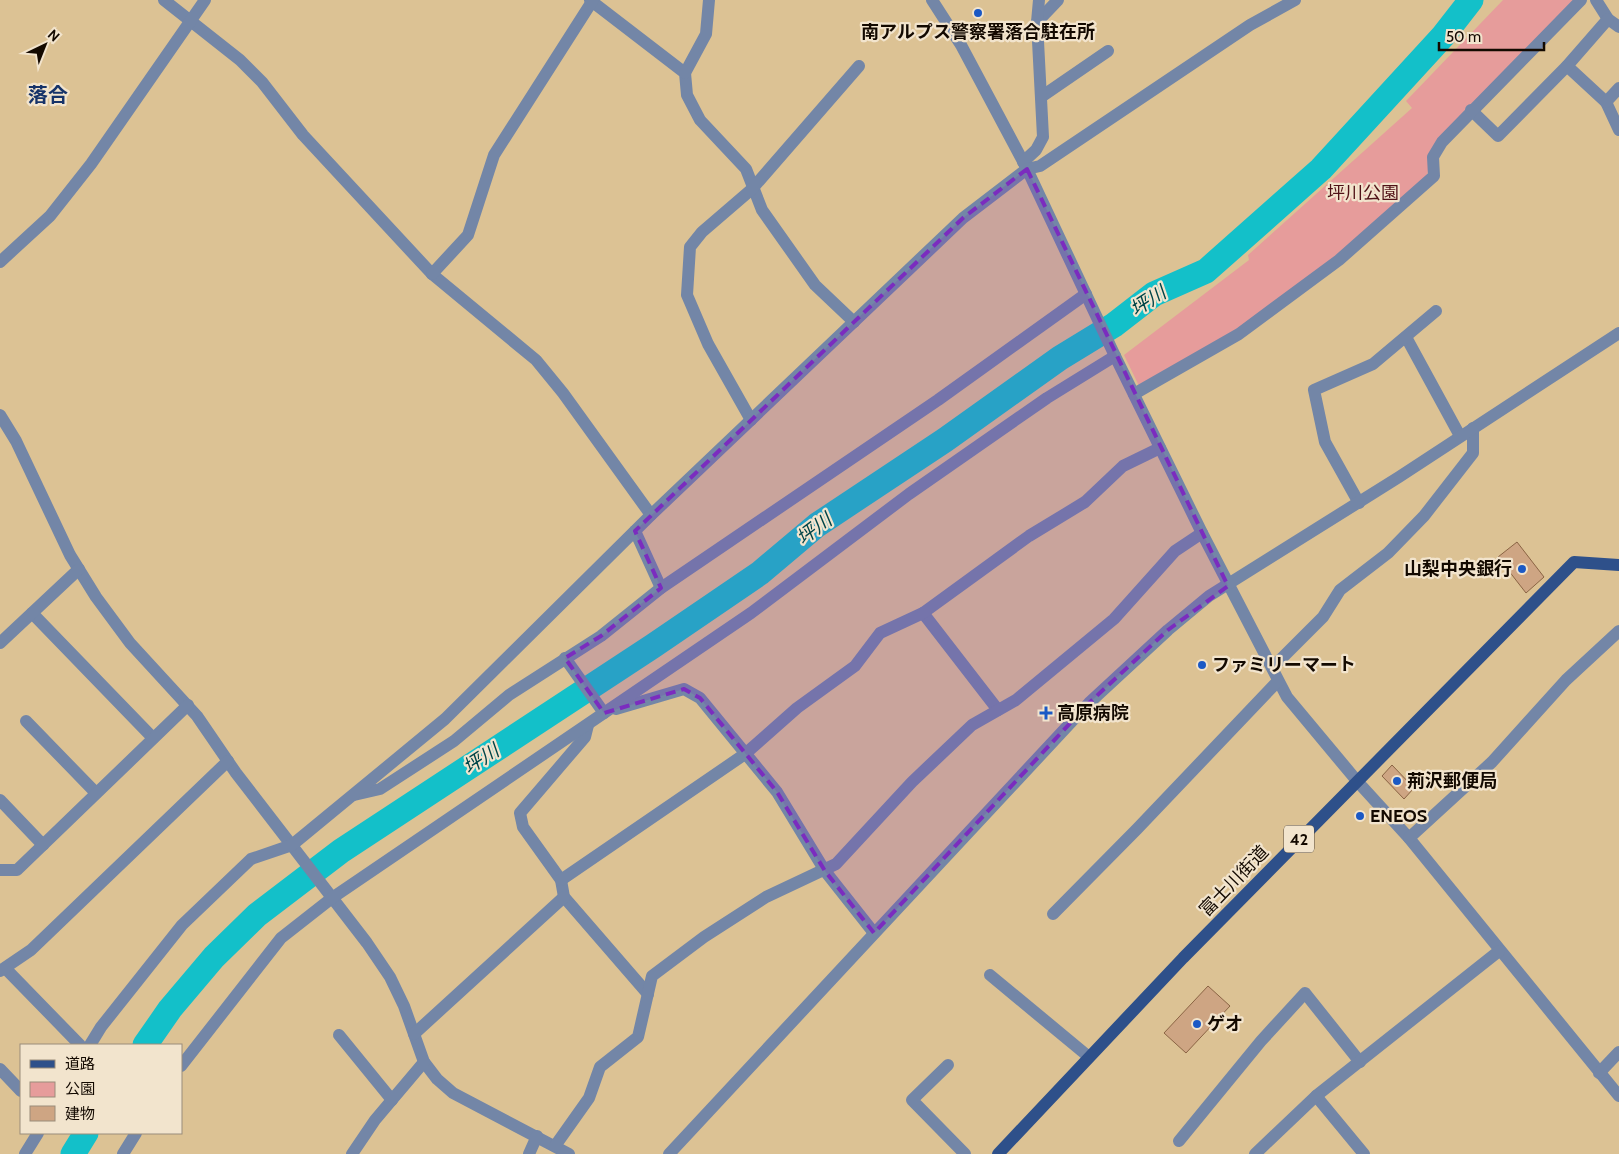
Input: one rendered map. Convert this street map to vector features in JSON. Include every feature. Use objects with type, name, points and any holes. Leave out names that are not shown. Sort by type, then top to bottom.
[{"type":"main road","name":"富士川街道","points":[[998,1154],[1183,958],[1574,562],[1619,565]]},
{"type":"street","points":[[164,0],[240,60],[262,82],[304,135],[432,274],[536,360],[563,393],[651,515]]},
{"type":"street","points":[[0,262],[50,216],[91,164],[205,0]]},
{"type":"street","points":[[709,0],[706,34],[685,73],[687,95],[700,120],[746,169],[752,190],[762,210],[815,285],[854,322]]},
{"type":"street","points":[[932,0],[961,45],[1025,166],[1113,352],[1228,586],[1287,697],[1357,781],[1409,838],[1599,1074],[1619,1096]]},
{"type":"street","points":[[91,1044],[101,1027],[182,925],[250,859],[292,845],[445,719],[651,515],[962,218],[1025,166],[1043,136],[1037,22],[1039,0]]},
{"type":"street","points":[[1037,22],[1058,0]]},
{"type":"street","points":[[1025,166],[1040,166],[1250,25],[1295,0]]},
{"type":"street","points":[[1134,394],[1239,334],[1339,260],[1434,176],[1433,157],[1442,142],[1581,0]]},
{"type":"street","points":[[1596,0],[1608,19],[1619,27]]},
{"type":"street","points":[[432,274],[468,235],[494,155],[592,1],[685,73]]},
{"type":"street","points":[[1472,110],[1498,136],[1567,66],[1608,19]]},
{"type":"street","points":[[1041,97],[1108,51]]},
{"type":"street","points":[[751,420],[708,344],[687,295],[687,262],[690,247],[702,232],[752,190],[859,66]]},
{"type":"street","points":[[1567,66],[1606,102],[1619,130]]},
{"type":"street","points":[[1606,102],[1619,88]]},
{"type":"street","points":[[349,797],[380,789],[454,741],[509,695],[568,662],[661,588],[1087,297]]},
{"type":"street","points":[[1359,503],[1325,442],[1314,390],[1373,364],[1436,311]]},
{"type":"street","points":[[668,1154],[1089,703],[1175,625],[1209,596],[1228,586],[1359,503],[1619,333]]},
{"type":"street","points":[[1406,337],[1460,436]]},
{"type":"street","points":[[182,1065],[281,938],[330,894],[588,725],[602,710],[751,613],[909,494],[1113,352]]},
{"type":"street","points":[[0,415],[16,441],[79,568],[130,642],[188,705],[390,977],[424,1062],[437,1079],[453,1093],[569,1154]]},
{"type":"street","points":[[1272,667],[1323,617],[1340,590],[1388,553],[1424,516],[1473,453],[1473,428]]},
{"type":"street","points":[[561,880],[744,754],[797,708],[855,666],[880,633],[923,613],[1029,536],[1085,502],[1123,466],[1160,448]]},
{"type":"street","points":[[635,531],[661,588]]},
{"type":"street","points":[[555,1146],[589,1098],[600,1067],[638,1037],[652,976],[704,937],[766,897],[825,871],[836,864],[912,782],[972,726],[1016,700],[1114,619],[1175,551],[1202,533]]},
{"type":"street","points":[[0,643],[79,568]]},
{"type":"street","points":[[32,613],[153,738]]},
{"type":"street","points":[[923,613],[998,710]]},
{"type":"street","points":[[1409,838],[1492,762],[1566,680],[1619,631]]},
{"type":"street","points":[[568,662],[602,710]]},
{"type":"street","points":[[1053,914],[1137,830],[1278,681]]},
{"type":"street","points":[[602,710],[684,689],[700,698],[777,792],[825,871],[874,933]]},
{"type":"street","points":[[0,870],[17,870],[188,705]]},
{"type":"street","points":[[26,721],[96,793]]},
{"type":"street","points":[[588,725],[585,737],[520,813],[523,827],[561,880],[564,897],[648,994]]},
{"type":"street","points":[[79,1044],[2,970],[31,950],[228,761]]},
{"type":"street","points":[[0,800],[43,845]]},
{"type":"street","points":[[414,1034],[564,897]]},
{"type":"street","points":[[1255,1154],[1316,1096],[1499,951]]},
{"type":"street","points":[[990,975],[1089,1057]]},
{"type":"street","points":[[1179,1141],[1199,1119],[1261,1041],[1305,993],[1360,1062]]},
{"type":"street","points":[[339,1035],[392,1100]]},
{"type":"street","points":[[1599,1074],[1619,1052]]},
{"type":"street","points":[[352,1154],[392,1100],[424,1062]]},
{"type":"street","points":[[948,1065],[912,1100],[965,1154]]},
{"type":"street","points":[[0,1069],[20,1090]]},
{"type":"street","points":[[1316,1096],[1364,1154]]},
{"type":"street","points":[[25,1154],[37,1134]]},
{"type":"street","points":[[123,1154],[135,1134]]},
{"type":"street","points":[[529,1154],[537,1136]]},
{"type":"highlighted area","points":[[1027,169],[1228,586],[1168,630],[1089,703],[874,933],[825,871],[777,792],[700,698],[684,689],[604,713],[565,658],[601,636],[661,588],[635,531],[963,218]]},
{"type":"green space","name":"坪川公園","points":[[1503,0],[1575,0],[1442,139],[1433,146],[1427,176],[1338,256],[1238,332],[1140,388],[1124,355],[1249,260],[1248,255],[1412,108],[1406,101]]},
{"type":"building","points":[[1517,542],[1544,577],[1526,593],[1498,557]]},
{"type":"building","points":[[1392,765],[1414,788],[1404,799],[1382,776]]},
{"type":"building","points":[[1208,986],[1230,1006],[1186,1053],[1164,1033]]},
{"type":"waterway","name":"坪川","points":[[146,1044],[170,1009],[214,957],[257,915],[341,851],[653,646],[760,573],[817,525],[945,440],[1060,358],[1114,325],[1154,294],[1206,271],[1321,169],[1443,36],[1471,0]]},
{"type":"waterway","name":"坪川","points":[[73,1154],[85,1134]]},
{"type":"place","name":"南アルプス警察署落合駐在所","points":[[978,13]]},
{"type":"place","name":"山梨中央銀行","points":[[1522,569]]},
{"type":"place","name":"ファミリーマート","points":[[1202,665]]},
{"type":"place","name":"高原病院","points":[[1046,713]]},
{"type":"place","name":"荊沢郵便局","points":[[1397,781]]},
{"type":"place","name":"ENEOS","points":[[1360,816]]},
{"type":"place","name":"ゲオ","points":[[1197,1024]]},
{"type":"district","name":"落合","points":[[48,95]]}]
